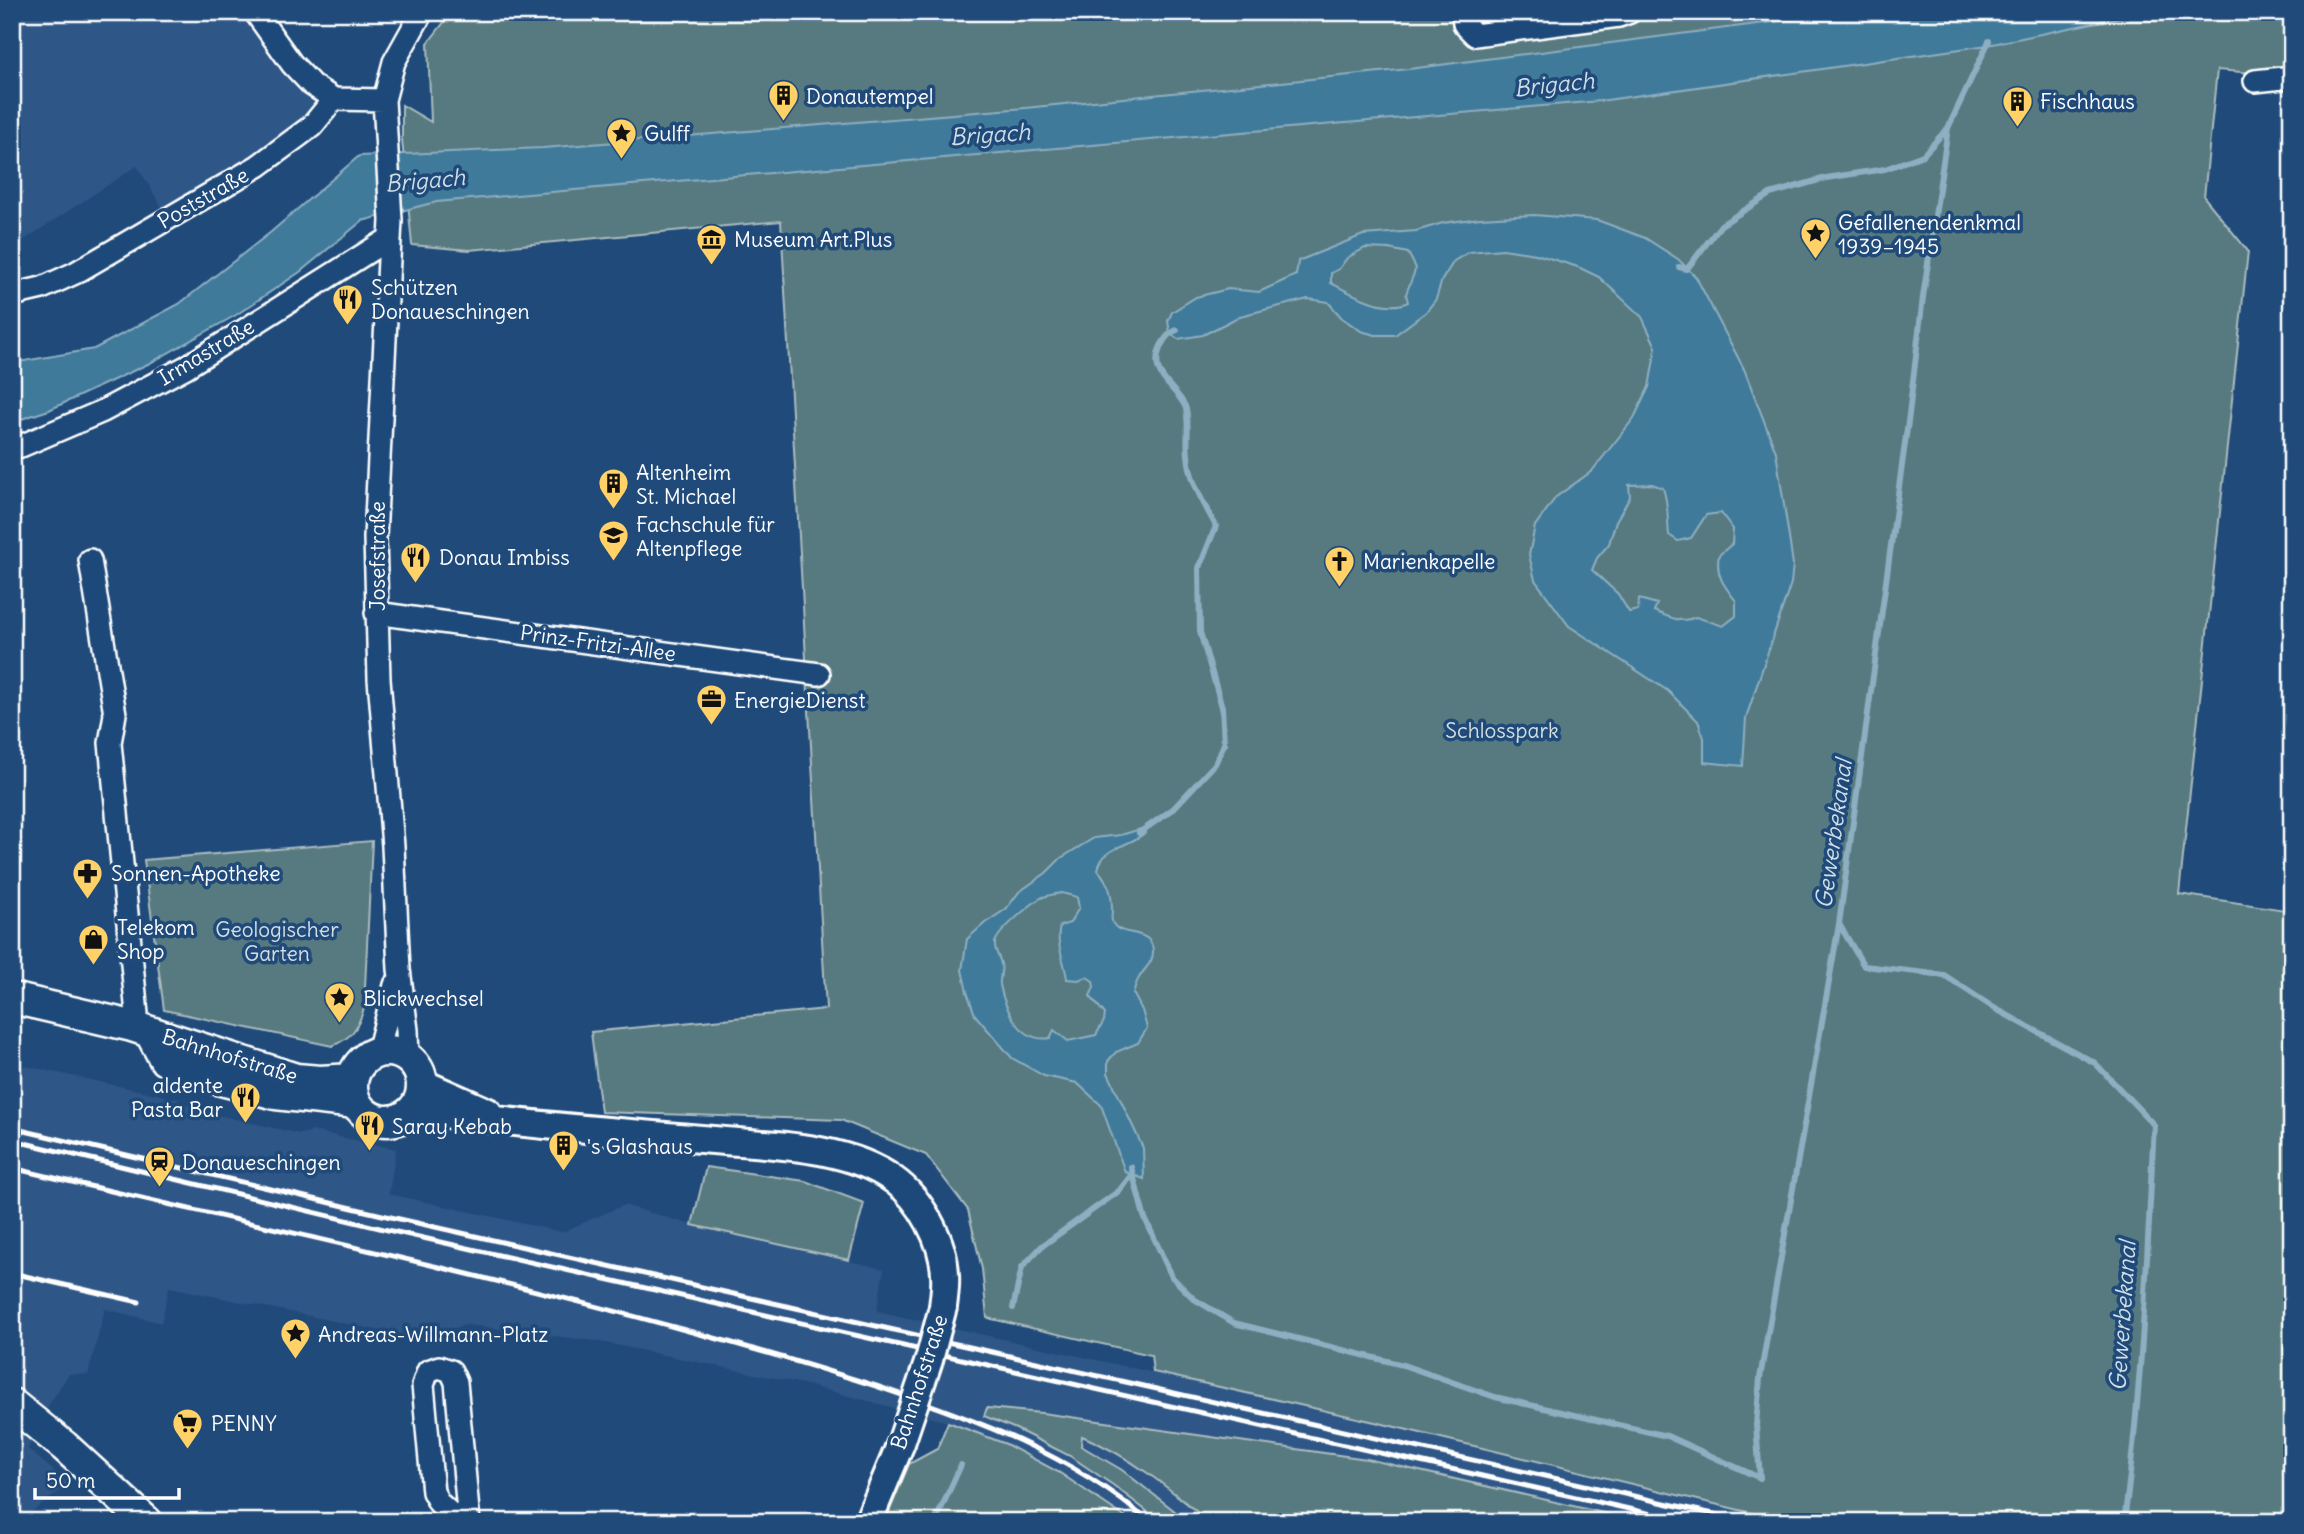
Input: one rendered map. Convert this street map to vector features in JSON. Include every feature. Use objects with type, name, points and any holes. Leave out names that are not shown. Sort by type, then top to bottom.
[{"type":"main road","name":"Bahnhofstraße","points":[[12,998],[141,1029],[296,1079],[320,1081],[354,1091]]},
{"type":"main road","points":[[378,1052],[394,1052],[414,1084],[396,1120],[373,1119],[363,1112],[354,1091],[361,1062],[378,1052]]},
{"type":"main road","points":[[12,1404],[64,1446],[147,1522]]},
{"type":"street","points":[[255,12],[292,64],[312,85],[334,99],[384,100]]},
{"type":"street","name":"Josefstraße","points":[[414,1084],[399,969],[394,846],[379,679],[376,506],[391,229],[384,100],[394,62],[422,12]]},
{"type":"street","points":[[1463,12],[1464,24],[1475,35],[1619,16],[1630,12]]},
{"type":"street","points":[[2255,81],[2292,78]]},
{"type":"street","name":"Poststraße","points":[[12,295],[42,288],[75,273],[258,166],[312,126],[334,99]]},
{"type":"street","name":"Irmastraße","points":[[12,448],[103,411],[186,367],[391,229]]},
{"type":"street","points":[[90,560],[115,714],[110,743],[137,1014],[141,1029]]},
{"type":"street","name":"Prinz-Fritzi-Allee","points":[[376,613],[819,674]]},
{"type":"street","name":"Josefstraße","points":[[378,1052],[399,969]]},
{"type":"street","name":"Bahnhofstraße","points":[[414,1084],[474,1119],[766,1144],[824,1152],[862,1163],[894,1180],[917,1204],[932,1227],[940,1247],[946,1276],[943,1307],[929,1360],[901,1443],[868,1522]]},
{"type":"street","points":[[460,1522],[439,1503],[433,1492],[423,1385],[428,1371],[439,1367],[451,1371],[456,1382],[468,1522]]},
{"type":"shaded area","points":[[12,12],[255,12],[326,94],[276,147],[163,209],[137,166],[12,248]]},
{"type":"shaded area","points":[[12,1063],[179,1099],[179,1103],[202,1108],[201,1111],[300,1134],[313,1131],[396,1149],[389,1194],[562,1232],[624,1205],[692,1225],[884,1269],[877,1311],[1375,1422],[1789,1522],[1643,1522],[1367,1459],[1042,1413],[987,1408],[984,1416],[1070,1456],[1161,1522],[1132,1522],[1060,1473],[1006,1444],[948,1422],[803,1384],[601,1342],[468,1325],[410,1337],[169,1287],[161,1323],[105,1309],[88,1375],[69,1374],[50,1403],[28,1449],[69,1484],[19,1522],[12,1522]]},
{"type":"shaded area","points":[[1082,1436],[1131,1460],[1209,1522],[1189,1522],[1122,1470],[1081,1445]]},
{"type":"green space","name":"Schlosspark","points":[[452,12],[1463,12],[1475,35],[1630,12],[2292,12],[2292,68],[2278,75],[2217,70],[2204,197],[2248,251],[2179,894],[2292,911],[2292,1522],[1789,1522],[1375,1422],[1153,1372],[1151,1355],[987,1318],[982,1269],[968,1210],[926,1155],[841,1120],[601,1112],[591,1032],[826,1009],[781,221],[469,250],[412,245],[402,139],[402,105],[431,122],[428,43]]},
{"type":"green space","name":"Geologischer Garten","points":[[372,841],[364,1008],[357,1027],[349,1036],[332,1046],[164,1010],[144,860]]},
{"type":"green space","points":[[706,1167],[805,1181],[864,1203],[849,1260],[692,1225]]},
{"type":"green space","points":[[987,1408],[1042,1413],[1367,1459],[1643,1522],[1209,1522],[1133,1463],[1082,1436],[1081,1446],[1122,1470],[1189,1522],[1161,1522],[1070,1456],[984,1416]]},
{"type":"green space","points":[[948,1422],[1006,1444],[1060,1473],[1132,1522],[885,1522],[909,1464],[937,1449]]},
{"type":"water","name":"Brigach","points":[[1849,12],[2145,12],[1988,45],[1600,101],[436,202],[362,221],[300,272],[236,315],[150,363],[49,410],[12,422],[12,363],[94,349],[179,304],[271,232],[359,156],[543,148],[1025,108],[1409,69]]},
{"type":"water","points":[[1534,215],[1597,220],[1645,238],[1678,259],[1696,277],[1744,369],[1776,452],[1793,564],[1791,583],[1746,718],[1743,766],[1704,762],[1704,738],[1698,721],[1668,691],[1569,626],[1535,580],[1529,555],[1535,526],[1556,497],[1592,471],[1634,418],[1649,387],[1656,347],[1642,317],[1599,277],[1578,267],[1536,254],[1503,249],[1469,252],[1454,261],[1442,280],[1436,299],[1426,312],[1395,335],[1375,335],[1361,331],[1342,318],[1328,302],[1308,299],[1240,316],[1203,335],[1178,339],[1170,333],[1168,321],[1172,312],[1196,297],[1228,289],[1259,292],[1296,275],[1298,261],[1363,235],[1416,231],[1443,223]],"holes":[[[1365,248],[1408,253],[1416,268],[1406,294],[1408,302],[1399,305],[1379,304],[1331,283],[1331,273],[1339,269],[1347,258]],[[1652,484],[1663,488],[1669,535],[1678,541],[1691,538],[1706,515],[1721,513],[1733,529],[1732,544],[1719,555],[1718,569],[1724,585],[1736,601],[1736,616],[1723,626],[1696,617],[1685,620],[1670,617],[1654,611],[1657,604],[1639,599],[1638,610],[1629,612],[1618,594],[1592,570],[1597,558],[1609,544],[1616,521],[1630,497],[1629,485]]]},
{"type":"water","points":[[1144,828],[1146,832],[1111,851],[1105,856],[1098,870],[1109,888],[1115,926],[1146,938],[1151,943],[1153,955],[1133,993],[1147,1028],[1138,1043],[1116,1052],[1108,1061],[1108,1073],[1143,1148],[1144,1179],[1125,1172],[1101,1105],[1077,1083],[1044,1076],[1012,1058],[975,1015],[962,970],[967,939],[1006,909],[1019,892],[1046,873],[1061,858],[1094,838],[1121,835]],"holes":[[[1062,893],[1077,897],[1079,908],[1070,923],[1060,926],[1061,952],[1067,979],[1087,977],[1093,981],[1094,987],[1090,996],[1105,1014],[1104,1021],[1096,1035],[1068,1041],[1054,1030],[1050,1038],[1040,1038],[1023,1030],[1010,1014],[1000,985],[1001,966],[995,943],[1008,926],[1041,898]]]},
{"type":"waterway","name":"Gewerbekanal","points":[[1989,41],[1948,128],[1839,924],[1864,966],[1944,975],[1994,1008],[2095,1063],[2154,1125],[2140,1374],[2124,1522]]},
{"type":"waterway","points":[[1679,267],[1687,269],[1721,225],[1770,194],[1826,178],[1885,169],[1923,155],[1948,128]]},
{"type":"waterway","points":[[1139,833],[1173,809],[1215,764],[1224,744],[1222,707],[1200,632],[1199,568],[1216,526],[1191,474],[1185,406],[1163,378],[1157,364],[1162,344],[1177,330]]},
{"type":"waterway","points":[[1131,1167],[1144,1216],[1172,1277],[1194,1299],[1234,1323],[1403,1365],[1495,1397],[1667,1436],[1760,1478],[1756,1425],[1760,1378],[1839,924]]},
{"type":"waterway","points":[[1013,1308],[1022,1267],[1042,1246],[1119,1191],[1132,1174]]},
{"type":"waterway","points":[[935,1522],[961,1465]]},
{"type":"railway","points":[[12,1128],[395,1218],[1749,1522]]},
{"type":"railway","points":[[12,1140],[392,1231],[1687,1522]]},
{"type":"railway","points":[[12,1168],[518,1286],[709,1336],[876,1386],[1019,1440],[1087,1477],[1149,1522]]},
{"type":"railway","points":[[12,1273],[139,1302]]},
{"type":"place","name":"Donautempel","points":[[783,123]]},
{"type":"place","name":"Fischhaus","points":[[2017,128]]},
{"type":"place","name":"Gulff","points":[[621,160]]},
{"type":"place","name":"Gefallenendenkmal 1939–1945","points":[[1815,261]]},
{"type":"place","name":"Museum Art.Plus","points":[[711,266]]},
{"type":"place","name":"Schützen Donaueschingen","points":[[348,326]]},
{"type":"place","name":"Altenheim St. Michael","points":[[613,511]]},
{"type":"place","name":"Fachschule für Altenpflege","points":[[613,563]]},
{"type":"place","name":"Donau Imbiss","points":[[416,584]]},
{"type":"place","name":"Marienkapelle","points":[[1340,588]]},
{"type":"place","name":"EnergieDienst","points":[[711,727]]},
{"type":"place","name":"Sonnen-Apotheke","points":[[88,900]]},
{"type":"place","name":"Telekom Shop","points":[[94,966]]},
{"type":"place","name":"Blickwechsel","points":[[340,1025]]},
{"type":"place","name":"aldente Pasta Bar","points":[[246,1124]]},
{"type":"place","name":"Saray Kebab","points":[[369,1153]]},
{"type":"place","name":"'s Glashaus","points":[[564,1173]]},
{"type":"place","name":"Donaueschingen","points":[[159,1189]]},
{"type":"place","name":"Andreas-Willmann-Platz","points":[[295,1361]]},
{"type":"place","name":"PENNY","points":[[188,1450]]}]
